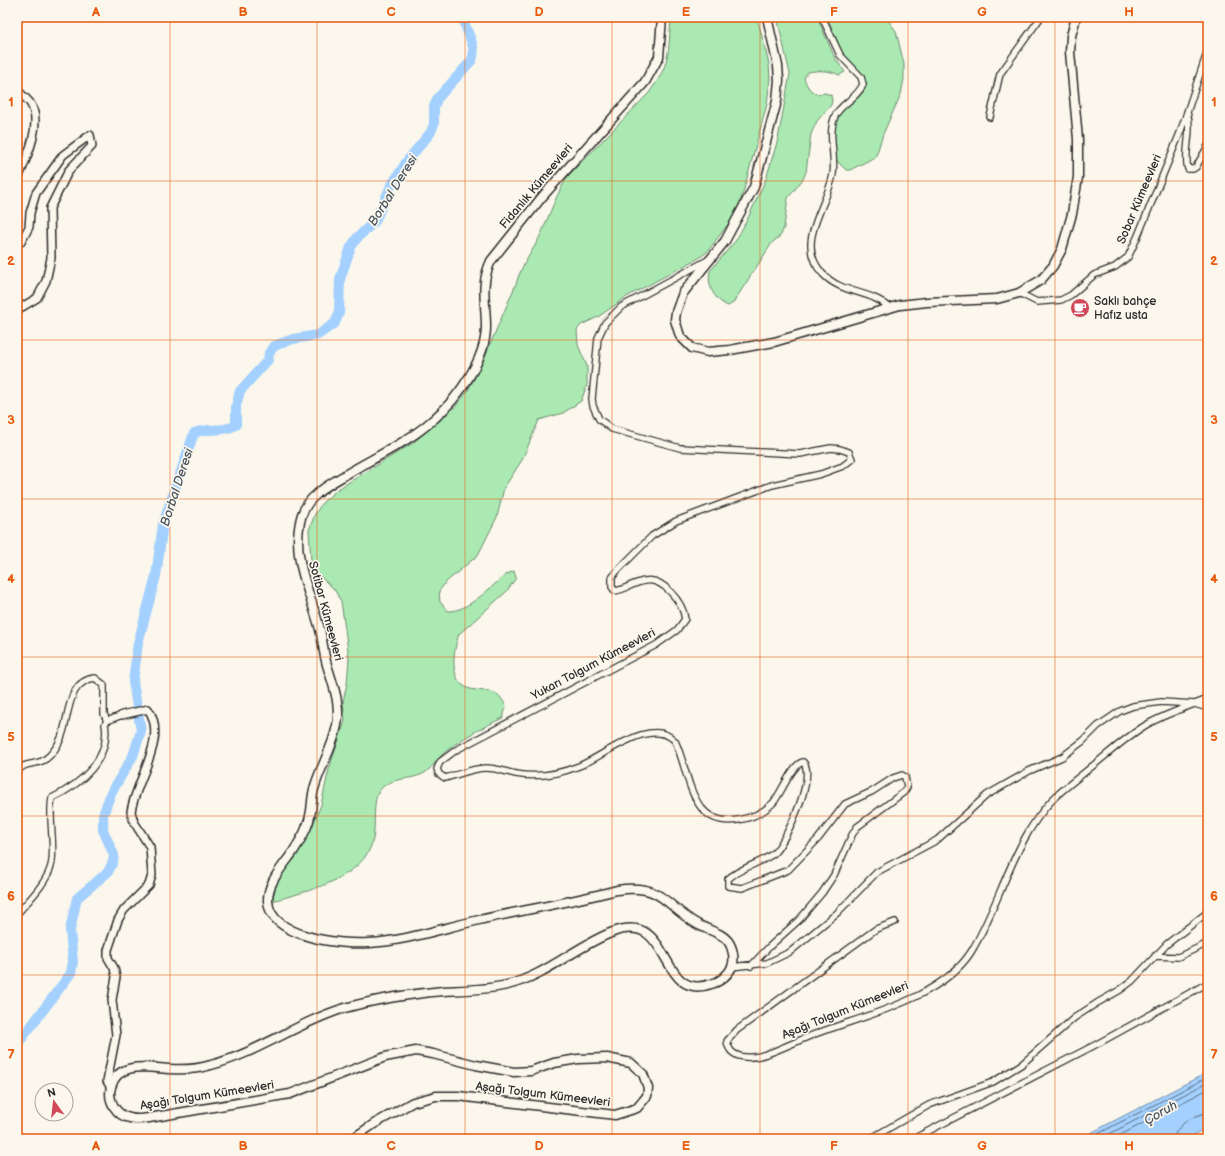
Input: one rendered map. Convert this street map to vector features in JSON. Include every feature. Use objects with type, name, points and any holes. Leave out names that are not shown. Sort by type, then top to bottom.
[{"type":"main road","name":"Fidanlık Kümeevleri","points":[[463,387],[476,363],[484,342],[486,328],[483,284],[486,271],[492,261],[542,197],[645,82],[659,56],[662,17]]},
{"type":"main road","points":[[767,17],[778,66],[777,101],[754,188],[734,226],[683,293],[676,312],[675,320],[680,336],[692,348],[699,351],[717,352],[749,347],[803,334],[890,308],[919,302],[997,299],[1018,293],[1041,280],[1053,266],[1065,242],[1072,214],[1079,160],[1070,52],[1071,36],[1076,17]]},
{"type":"main road","name":"Sotibar Kümeevleri","points":[[463,387],[451,403],[434,420],[397,445],[327,486],[312,498],[303,512],[299,531],[300,561],[304,580],[320,629],[326,660],[336,697],[339,717],[337,729],[314,789],[308,825],[270,889],[268,906],[271,913],[282,924],[295,932],[331,941],[371,943],[617,890],[640,889],[659,894],[691,920],[726,938],[733,952],[734,960],[731,967]]},
{"type":"main road","points":[[111,1088],[117,1077],[128,1069],[144,1066],[185,1069],[208,1066],[235,1056],[310,1021],[367,1002],[411,994],[507,985],[546,970],[604,936],[623,929],[642,929],[650,935],[672,970],[680,980],[688,986],[699,987],[717,982],[728,973],[731,967]]},
{"type":"main road","name":"Aşağı Tolgum Kümeevleri","points":[[111,1088],[112,1102],[120,1114],[128,1118],[148,1118],[290,1094],[385,1057],[416,1051],[514,1072],[531,1070],[564,1060],[591,1058],[619,1060],[637,1067],[645,1078],[648,1088],[647,1096],[638,1108],[616,1115],[458,1096],[427,1097],[395,1111],[352,1139]]},
{"type":"street","points":[[822,17],[840,54],[862,81],[861,89],[838,111],[834,121],[832,134],[833,172],[813,230],[812,245],[816,265],[823,275],[835,284],[880,299],[890,308]]},
{"type":"street","points":[[990,116],[1000,74],[1041,17]]},
{"type":"street","name":"Sobar Kümeevleri","points":[[1018,293],[1037,302],[1061,300],[1071,295],[1094,275],[1115,267],[1128,257],[1187,112],[1208,50]]},
{"type":"street","points":[[17,90],[31,104],[35,123],[31,143],[17,181]]},
{"type":"street","name":"Sobar Kümeevleri","points":[[1187,112],[1190,130],[1187,159],[1188,169],[1191,170],[1196,167],[1208,146]]},
{"type":"street","points":[[17,242],[21,242],[29,227],[30,212],[36,193],[63,156],[90,135],[92,146],[69,170],[50,208],[51,258],[46,281],[37,298],[17,310]]},
{"type":"street","name":"Yukarı Tolgum Kümeevleri","points":[[710,259],[626,304],[612,314],[605,323],[598,338],[592,399],[593,406],[599,419],[612,429],[627,435],[689,450],[800,454],[831,448],[849,452],[852,459],[844,466],[821,474],[772,485],[719,504],[676,521],[652,536],[616,572],[612,578],[612,587],[615,590],[620,590],[646,580],[659,584],[670,592],[682,608],[685,619],[681,627],[670,636],[622,664],[456,750],[440,762],[437,769],[439,774],[445,778],[485,768],[528,776],[549,774],[581,766],[638,736],[663,732],[675,741],[689,784],[705,813],[712,818],[724,821],[747,818],[763,811],[778,796],[797,765],[803,762],[807,772],[804,788],[797,813],[786,836],[775,852],[728,879],[728,886],[736,889],[748,886],[788,870],[818,839],[846,804],[873,791],[893,778],[902,775],[905,777],[907,787],[899,797],[866,819],[852,835],[834,876],[810,908],[751,966]]},
{"type":"street","points":[[17,773],[20,768],[30,763],[43,761],[52,752],[61,738],[74,692],[81,682],[95,678],[104,685],[104,714],[107,721],[105,724],[107,737],[103,750],[93,768],[71,789],[52,798],[50,808],[52,865],[46,878],[17,914]]},
{"type":"street","name":"Aşağı Tolgum Kümeevleri","points":[[895,922],[876,928],[736,1030],[727,1041],[731,1050],[736,1055],[747,1057],[764,1055],[825,1030],[894,1006],[935,985],[950,973],[970,952],[1027,833],[1054,798],[1135,732],[1160,718],[1208,698]]},
{"type":"street","points":[[731,967],[751,966],[767,963],[790,952],[837,913],[877,872],[937,840],[986,796],[1029,770],[1062,756],[1083,741],[1107,719],[1133,706],[1148,703],[1176,702],[1195,704],[1208,708]]},
{"type":"street","points":[[107,721],[142,709],[148,709],[152,716],[155,735],[131,812],[134,822],[150,847],[152,875],[149,885],[124,910],[118,920],[108,950],[108,958],[114,968],[116,977],[112,1000],[116,1036],[106,1081],[111,1088]]},
{"type":"street","points":[[870,1139],[929,1105],[1003,1077],[1039,1050],[1085,1010],[1120,990],[1132,981],[1177,935],[1208,912]]},
{"type":"street","points":[[1155,956],[1178,957],[1208,943]]},
{"type":"street","points":[[914,1139],[1090,1048],[1208,983]]},
{"type":"green space","points":[[671,17],[757,17],[769,64],[770,79],[767,104],[743,193],[735,215],[707,252],[699,258],[628,296],[598,317],[581,325],[577,330],[578,345],[587,366],[587,385],[581,401],[563,413],[539,420],[522,460],[504,488],[497,517],[478,555],[446,582],[439,591],[440,602],[448,611],[456,610],[471,603],[507,574],[514,571],[516,578],[506,592],[459,634],[454,657],[455,673],[458,680],[463,685],[470,689],[492,692],[499,695],[506,707],[503,718],[458,742],[445,752],[426,772],[414,777],[389,783],[384,786],[377,795],[374,834],[368,853],[346,874],[332,882],[316,888],[272,901],[277,882],[311,829],[321,805],[329,769],[345,721],[343,701],[347,684],[349,658],[341,601],[334,589],[315,572],[311,561],[309,530],[315,514],[323,502],[338,489],[413,443],[456,406],[467,392],[479,370],[521,270],[539,239],[557,197],[568,176],[648,94],[661,74],[667,58]]},
{"type":"green space","points":[[777,17],[817,17],[835,58],[845,72],[839,75],[828,71],[812,71],[808,72],[804,77],[811,91],[816,94],[825,93],[831,95],[831,105],[817,121],[811,134],[806,172],[803,179],[788,198],[784,227],[781,235],[772,243],[733,303],[728,306],[715,296],[709,277],[710,271],[736,240],[747,220],[766,179],[778,139],[790,74]]},
{"type":"green space","points":[[827,17],[888,17],[888,20],[896,31],[904,64],[904,79],[901,94],[883,134],[875,157],[850,170],[846,170],[836,160],[836,122],[845,107],[863,92],[867,84],[842,52]]},
{"type":"water","name":"Çoruh","points":[[1208,1072],[1208,1127],[1186,1139],[1079,1139]]},
{"type":"waterway","name":"Borbal Deresi","points":[[17,1045],[71,973],[73,962],[70,930],[77,898],[108,872],[113,862],[114,855],[103,830],[103,815],[111,793],[133,756],[141,731],[133,682],[138,643],[156,576],[163,524],[194,433],[204,430],[226,429],[236,425],[236,406],[240,391],[268,360],[269,353],[274,346],[293,339],[318,335],[335,323],[339,313],[340,279],[351,247],[357,238],[375,221],[390,188],[407,161],[431,132],[434,124],[434,107],[437,99],[472,60],[472,44],[463,17]]},
{"type":"place","name":"Saklı bahçe Hafız usta","points":[[1080,308]]}]
